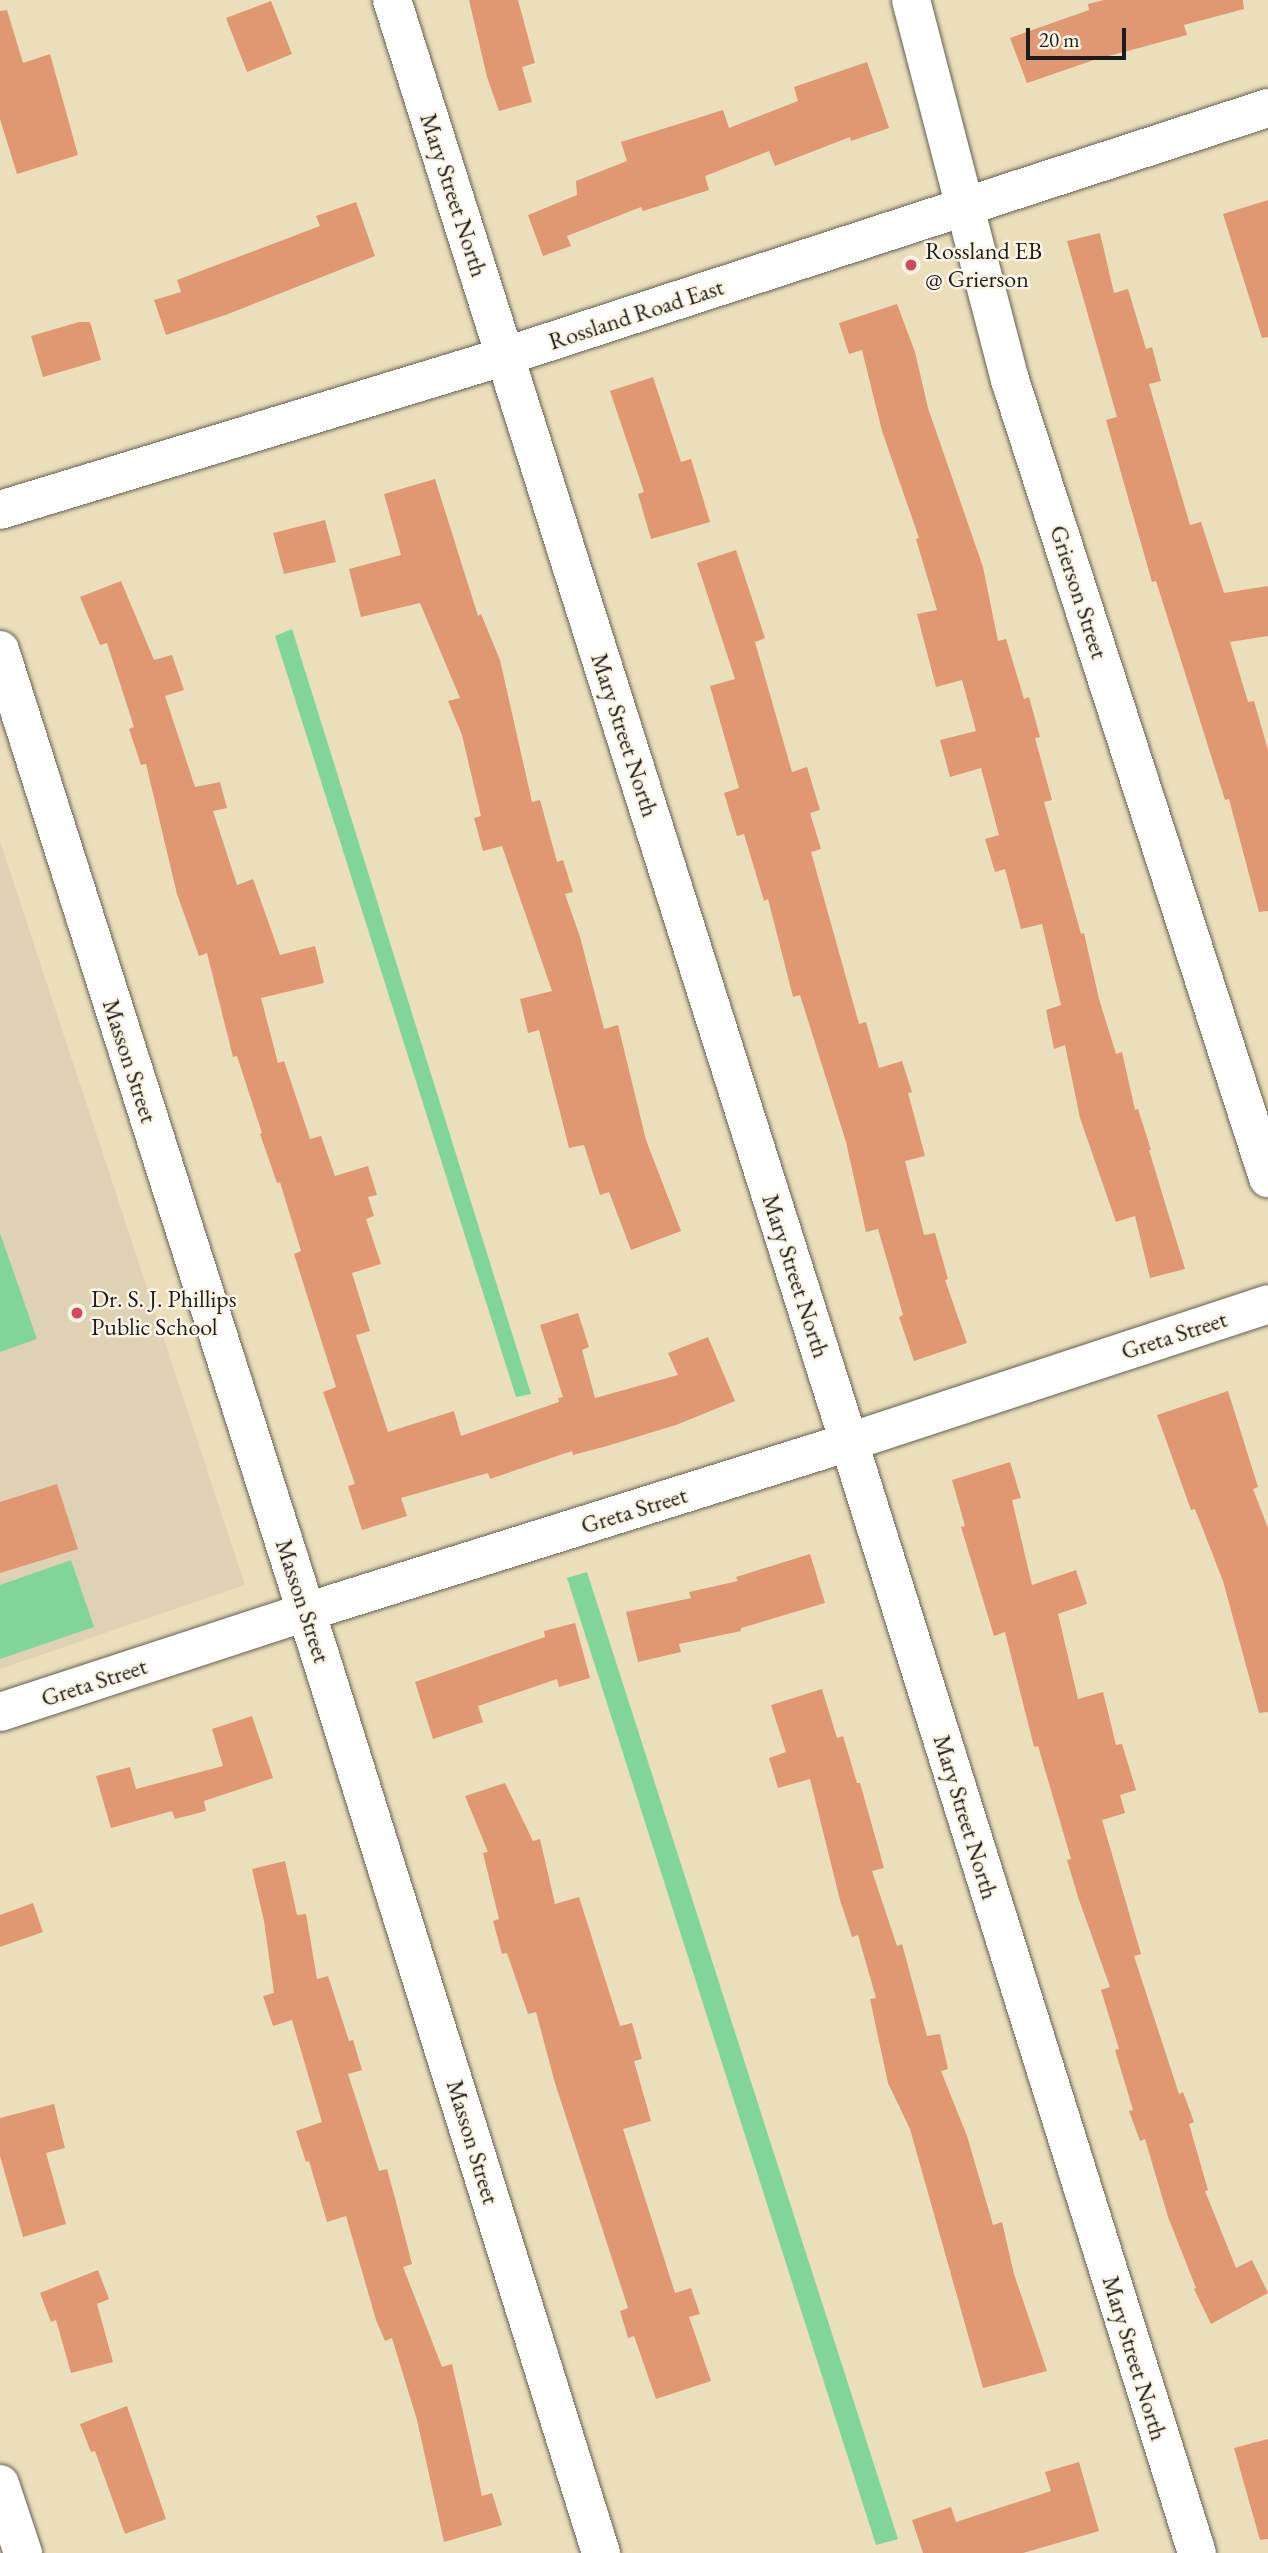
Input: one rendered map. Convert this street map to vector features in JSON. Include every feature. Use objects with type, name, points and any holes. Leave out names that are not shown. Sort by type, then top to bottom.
[{"type":"street","name":"Mary Street North","points":[[391,0],[849,1442],[1197,2553]]},
{"type":"street","name":"Grierson Street","points":[[911,0],[963,208],[1010,380],[1268,1178]]},
{"type":"street","name":"Rossland Road East","points":[[0,510],[506,356],[1268,107]]},
{"type":"street","name":"Masson Street","points":[[0,650],[601,2553]]},
{"type":"street","name":"Greta Street","points":[[0,1712],[306,1612],[849,1442],[1268,1304]]},
{"type":"street","points":[[0,2483],[23,2553]]},
{"type":"shaded area","name":"Dr. S. J. Phillips Public School","points":[[0,841],[245,1585],[0,1669]]},
{"type":"green space","points":[[292,629],[531,1394],[516,1397],[275,636]]},
{"type":"green space","points":[[0,1233],[37,1339],[0,1352]]},
{"type":"green space","points":[[71,1560],[94,1627],[0,1659],[0,1585]]},
{"type":"green space","points":[[587,1572],[898,2539],[876,2545],[567,1578]]},
{"type":"building","points":[[469,0],[518,0],[535,63],[522,67],[532,102],[499,111],[487,77]]},
{"type":"building","points":[[1104,0],[1243,0],[1244,9],[1184,25],[1187,35],[1094,60],[1027,83],[1010,38],[1089,10],[1088,4]]},
{"type":"building","points":[[271,1],[292,54],[247,72],[226,18]]},
{"type":"building","points":[[7,10],[23,63],[50,54],[78,155],[17,174],[0,119],[0,11]]},
{"type":"building","points":[[867,62],[889,128],[851,141],[850,137],[775,166],[769,151],[705,176],[709,190],[643,211],[641,207],[567,236],[571,246],[543,256],[528,215],[577,195],[576,181],[627,161],[621,142],[723,110],[729,128],[798,101],[794,87]]},
{"type":"building","points":[[1268,200],[1268,337],[1262,338],[1223,214]]},
{"type":"building","points":[[356,202],[375,256],[228,314],[166,335],[154,300],[181,292],[177,280],[320,226],[316,216]]},
{"type":"building","points":[[1100,233],[1114,293],[1128,289],[1146,349],[1152,347],[1161,381],[1149,384],[1190,525],[1201,522],[1224,593],[1268,586],[1268,636],[1230,642],[1248,702],[1254,701],[1268,750],[1268,911],[1259,912],[1229,799],[1225,800],[1156,581],[1152,582],[1106,420],[1117,417],[1067,241]]},
{"type":"building","points":[[897,304],[915,352],[928,408],[983,567],[998,641],[1006,639],[1024,699],[1029,697],[1040,737],[1035,738],[1052,800],[1044,802],[1081,934],[1084,933],[1099,999],[1116,1054],[1122,1052],[1135,1110],[1138,1109],[1151,1150],[1185,1269],[1150,1278],[1135,1216],[1116,1222],[1080,1118],[1065,1045],[1054,1049],[1046,1010],[1061,1005],[1042,924],[1021,929],[1005,869],[995,872],[985,839],[999,835],[981,768],[950,777],[940,740],[976,731],[962,680],[936,687],[917,614],[937,610],[916,539],[919,538],[882,431],[862,350],[849,354],[839,323]]},
{"type":"building","points":[[79,322],[90,322],[101,360],[43,377],[31,336]]},
{"type":"building","points":[[653,377],[681,462],[691,459],[710,522],[651,539],[638,494],[644,492],[610,391]]},
{"type":"building","points":[[435,479],[478,616],[481,614],[500,660],[532,802],[540,800],[557,862],[563,860],[573,892],[565,894],[580,937],[604,1029],[618,1025],[646,1140],[681,1231],[631,1250],[609,1192],[600,1195],[584,1145],[569,1148],[539,1030],[528,1033],[520,999],[552,991],[502,846],[483,851],[474,818],[481,816],[462,735],[448,701],[460,698],[420,603],[361,617],[349,569],[401,555],[384,494]]},
{"type":"building","points":[[325,520],[336,562],[284,574],[273,533]]},
{"type":"building","points":[[736,550],[765,638],[755,642],[792,772],[807,767],[820,810],[810,813],[821,849],[811,852],[859,1024],[866,1022],[879,1068],[902,1061],[912,1092],[908,1093],[925,1156],[905,1161],[924,1235],[935,1233],[948,1279],[945,1280],[967,1343],[914,1361],[899,1317],[903,1315],[878,1229],[866,1232],[846,1142],[800,995],[793,997],[768,899],[764,901],[744,834],[737,836],[724,793],[739,788],[710,686],[735,679],[697,563]]},
{"type":"building","points":[[121,581],[154,660],[172,655],[184,690],[165,696],[195,787],[220,782],[227,808],[213,811],[237,885],[253,879],[280,955],[315,946],[324,983],[261,998],[278,1063],[284,1061],[310,1139],[321,1136],[335,1176],[368,1166],[377,1195],[368,1197],[374,1216],[366,1219],[381,1264],[352,1273],[370,1331],[356,1335],[388,1432],[454,1411],[461,1436],[559,1402],[558,1398],[563,1397],[540,1325],[578,1313],[589,1347],[582,1350],[595,1398],[678,1375],[668,1353],[708,1337],[735,1401],[676,1425],[607,1446],[573,1455],[572,1451],[490,1479],[488,1473],[401,1498],[407,1516],[362,1530],[348,1486],[355,1484],[323,1392],[336,1387],[294,1254],[301,1251],[280,1182],[277,1183],[260,1134],[262,1133],[237,1056],[233,1057],[207,953],[199,956],[177,894],[146,764],[141,765],[129,729],[134,727],[107,643],[100,645],[80,597]]},
{"type":"building","points":[[1228,1391],[1258,1487],[1253,1489],[1268,1528],[1268,1712],[1259,1713],[1223,1581],[1195,1509],[1191,1510],[1157,1415]]},
{"type":"building","points":[[1010,1462],[1021,1498],[1012,1500],[1032,1585],[1076,1570],[1087,1604],[1058,1614],[1078,1699],[1103,1692],[1116,1745],[1122,1744],[1136,1790],[1120,1795],[1125,1813],[1102,1820],[1141,1954],[1134,1956],[1179,2094],[1183,2092],[1194,2122],[1189,2124],[1208,2190],[1205,2191],[1236,2268],[1252,2260],[1268,2293],[1211,2324],[1194,2289],[1196,2288],[1168,2217],[1145,2139],[1140,2141],[1129,2111],[1133,2110],[1115,2050],[1119,2049],[1101,1990],[1110,1987],[1067,1860],[1071,1859],[1038,1746],[1034,1747],[1005,1632],[994,1636],[961,1527],[965,1526],[952,1480]]},
{"type":"building","points":[[57,1484],[78,1549],[0,1573],[0,1502]]},
{"type":"building","points":[[810,1554],[825,1603],[741,1628],[741,1631],[679,1644],[681,1652],[638,1662],[626,1612],[691,1598],[689,1592],[738,1581],[736,1577]]},
{"type":"building","points":[[575,1623],[590,1678],[559,1687],[557,1679],[478,1706],[483,1722],[433,1739],[415,1682],[545,1637],[544,1631]]},
{"type":"building","points":[[822,1689],[837,1738],[843,1736],[857,1783],[860,1783],[884,1868],[872,1871],[897,1946],[902,1944],[927,2036],[940,2034],[948,2069],[941,2071],[967,2136],[993,2225],[1002,2222],[1014,2274],[1047,2371],[983,2388],[910,2129],[888,2083],[870,1999],[876,1998],[858,1935],[852,1937],[840,1900],[810,1779],[778,1788],[769,1758],[786,1752],[771,1705]]},
{"type":"building","points":[[252,1716],[273,1778],[204,1801],[206,1811],[175,1819],[172,1811],[111,1828],[96,1776],[130,1767],[136,1789],[223,1766],[212,1729]]},
{"type":"building","points":[[505,1783],[533,1841],[540,1839],[555,1904],[579,1897],[620,2026],[632,2023],[642,2059],[634,2061],[651,2121],[623,2129],[675,2293],[691,2288],[700,2314],[689,2317],[711,2381],[656,2399],[634,2336],[628,2338],[620,2311],[628,2308],[555,2083],[536,2012],[528,2014],[507,1953],[502,1954],[493,1921],[499,1919],[483,1853],[488,1852],[465,1796]]},
{"type":"building","points":[[285,1861],[297,1915],[306,1914],[317,1979],[328,1976],[349,2041],[353,2040],[362,2070],[348,2074],[379,2171],[387,2169],[412,2264],[403,2267],[442,2367],[452,2364],[482,2496],[492,2493],[502,2525],[444,2542],[417,2420],[392,2338],[385,2341],[376,2320],[346,2216],[327,2222],[309,2161],[306,2162],[296,2131],[322,2122],[292,2020],[273,2026],[263,1996],[274,1993],[264,1921],[252,1869]]},
{"type":"building","points":[[33,1903],[43,1932],[0,1947],[0,1915]]},
{"type":"building","points":[[54,2104],[65,2148],[46,2153],[66,2224],[23,2237],[0,2156],[0,2118]]},
{"type":"building","points":[[98,2270],[109,2299],[97,2304],[113,2362],[71,2373],[56,2320],[51,2322],[40,2293]]},
{"type":"building","points":[[127,2406],[166,2519],[125,2534],[95,2451],[91,2452],[80,2424]]},
{"type":"building","points":[[1268,2439],[1268,2539],[1260,2540],[1234,2448]]},
{"type":"building","points":[[1079,2462],[1099,2531],[1023,2553],[923,2553],[912,2520],[951,2507],[956,2522],[1051,2491],[1045,2472]]},
{"type":"place","name":"Rossland EB @ Grierson","points":[[911,265]]},
{"type":"place","name":"Dr. S. J. Phillips Public School","points":[[77,1313]]}]
